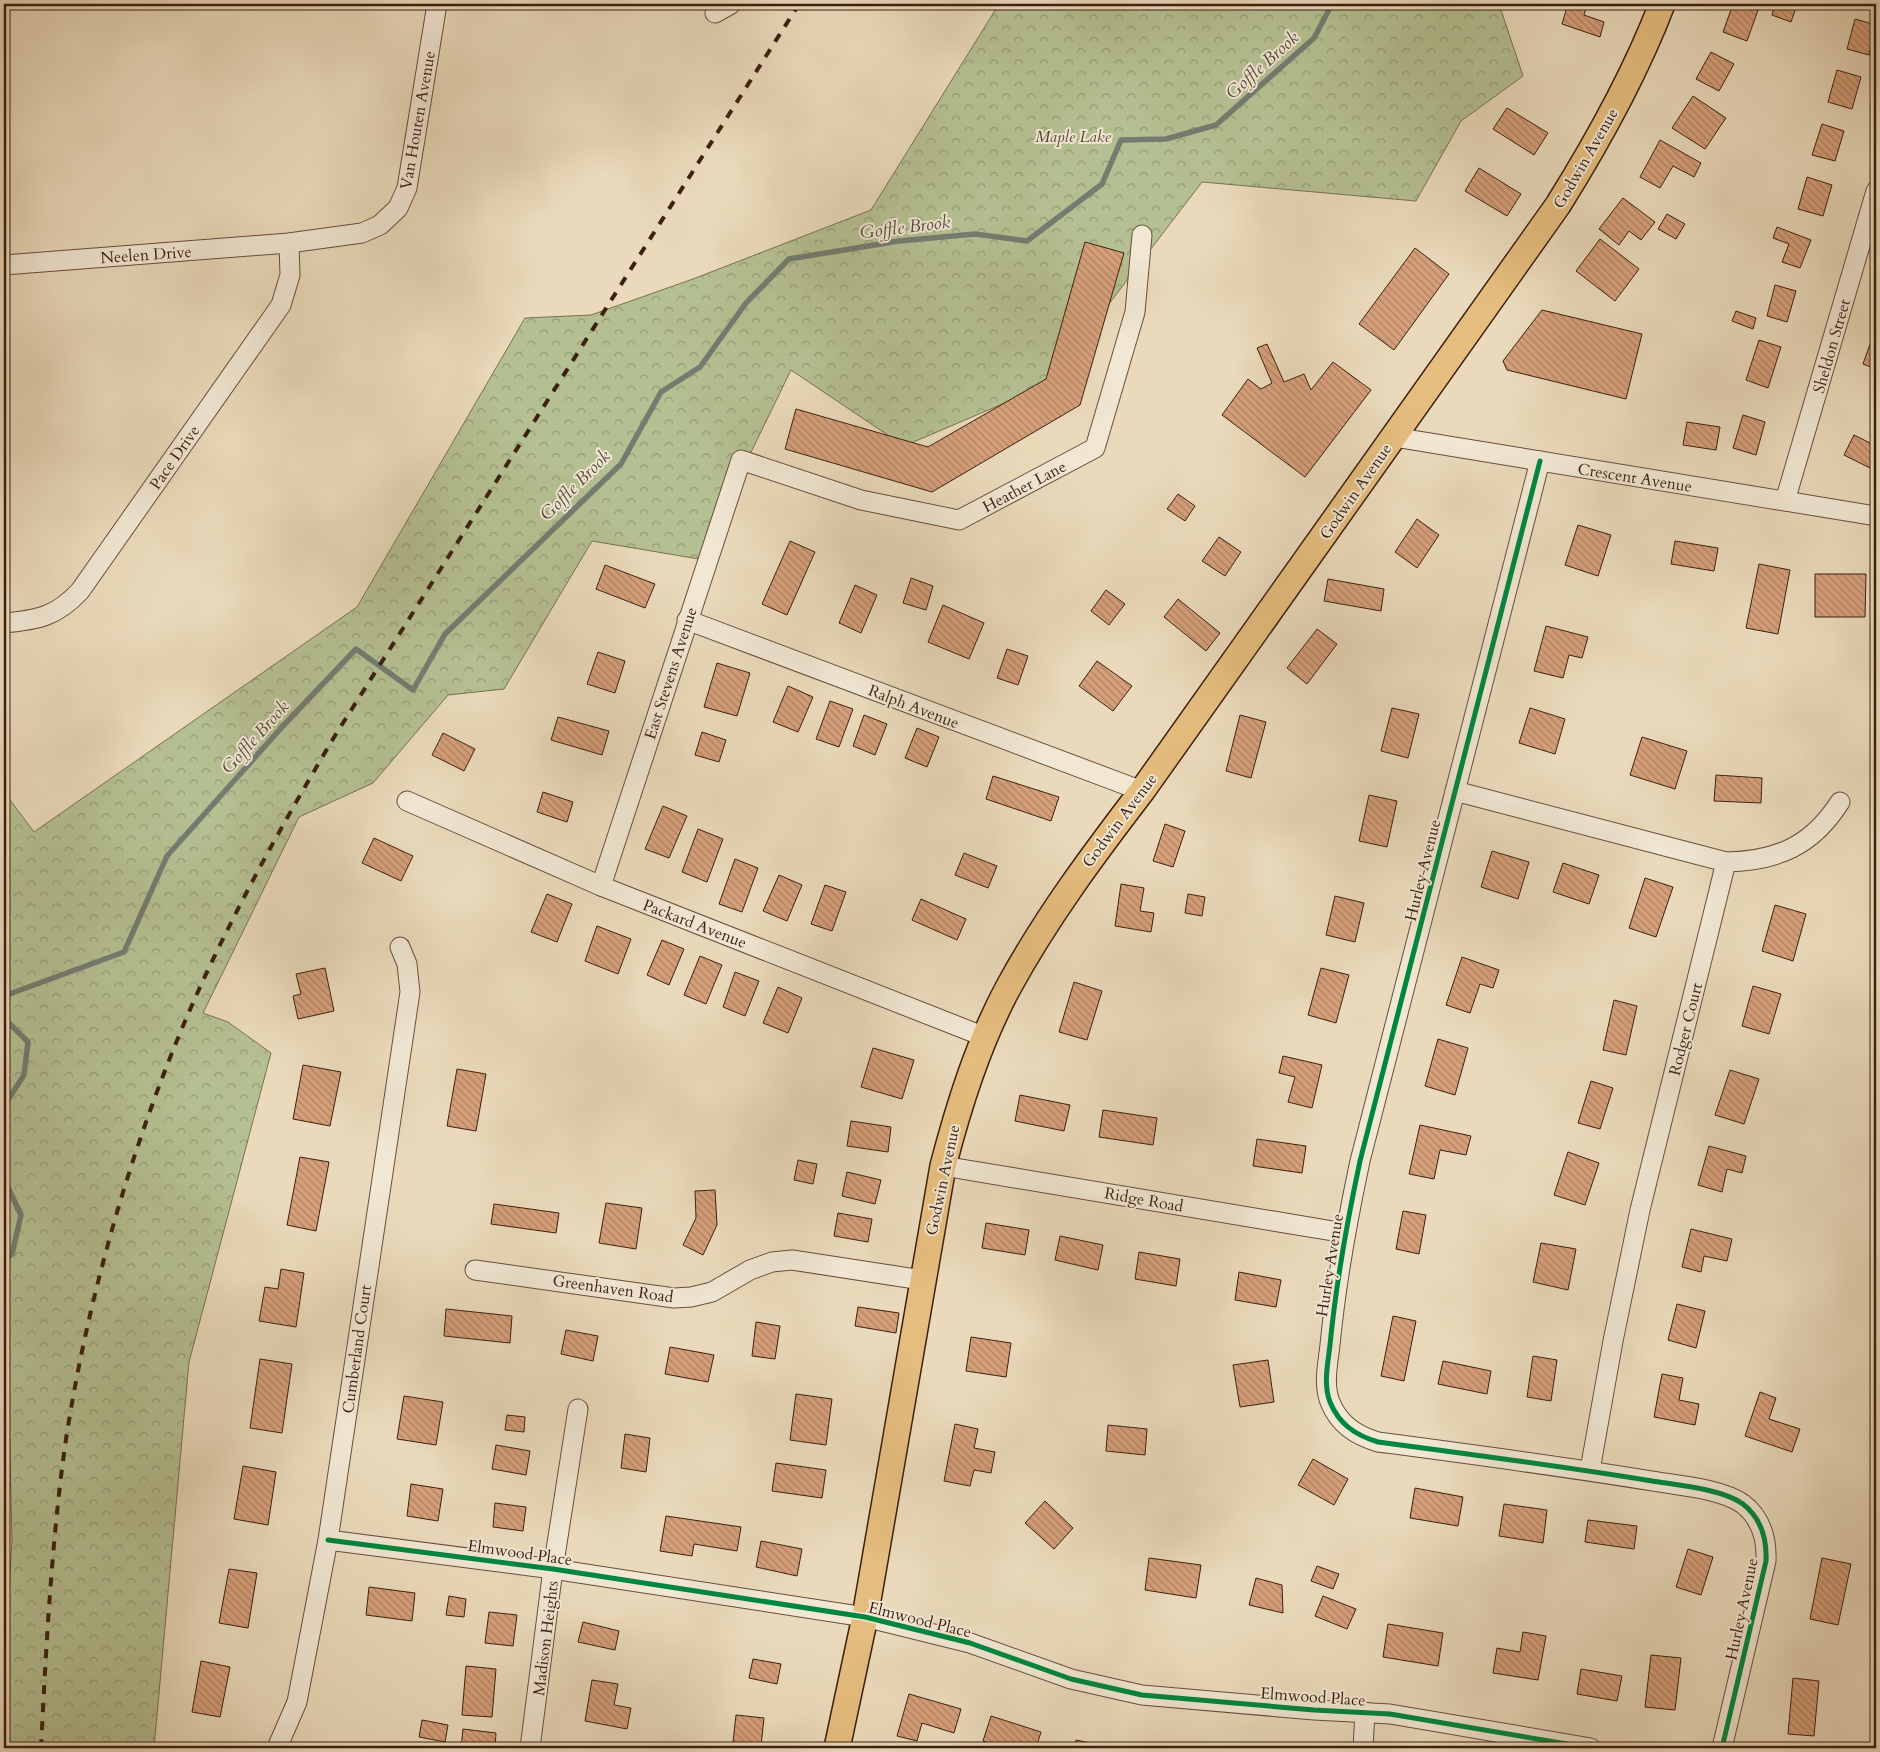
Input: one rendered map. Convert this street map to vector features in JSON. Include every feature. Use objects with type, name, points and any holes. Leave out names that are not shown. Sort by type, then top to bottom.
[{"type":"main road","name":"Godwin Avenue","points":[[837,1748],[865,1617],[943,1166],[957,1114],[985,1037],[1007,989],[1041,930],[1081,871],[1142,791],[1558,205],[1588,157],[1624,90],[1662,4]]},
{"type":"street","name":"Van Houten Avenue","points":[[289,243],[362,232],[380,225],[398,208],[407,188],[437,4]]},
{"type":"street","name":"Sheldon Street","points":[[1785,501],[1876,191]]},
{"type":"street","name":"Heather Lane","points":[[740,460],[861,500],[959,520],[1095,448],[1135,312],[1142,235]]},
{"type":"street","name":"Neelen Drive","points":[[4,265],[289,243]]},
{"type":"street","name":"Pace Drive","points":[[4,623],[24,621],[50,614],[66,606],[80,591],[281,305],[290,275],[289,243]]},
{"type":"street","name":"Crescent Avenue","points":[[1394,437],[1876,516]]},
{"type":"street","name":"East Stevens Avenue","points":[[601,886],[740,460]]},
{"type":"street","name":"Hurley Avenue","points":[[1540,461],[1360,1161],[1345,1233],[1334,1304],[1326,1383],[1330,1400],[1337,1415],[1348,1428],[1362,1437],[1378,1442],[1590,1470],[1729,1496],[1743,1504],[1755,1515],[1762,1528],[1766,1544],[1766,1561],[1722,1748]]},
{"type":"street","name":"Ralph Avenue","points":[[687,620],[1142,791]]},
{"type":"street","points":[[1455,791],[1726,862],[1751,862],[1776,856],[1797,846],[1815,833],[1840,802]]},
{"type":"street","name":"Packard Avenue","points":[[407,801],[601,886],[985,1037]]},
{"type":"street","name":"Rodger Court","points":[[1590,1470],[1613,1341],[1640,1210],[1726,862]]},
{"type":"street","name":"Cumberland Court","points":[[277,1748],[297,1702],[328,1540],[410,992],[407,964],[400,947]]},
{"type":"street","name":"Ridge Road","points":[[943,1166],[1345,1233]]},
{"type":"street","name":"Greenhaven Road","points":[[476,1270],[674,1298],[691,1297],[712,1292],[750,1270],[772,1262],[792,1260],[922,1280]]},
{"type":"street","name":"Madison Heights","points":[[530,1748],[553,1569],[578,1409]]},
{"type":"street","name":"Elmwood Place","points":[[328,1540],[553,1569],[865,1617],[970,1643],[1071,1679],[1142,1695],[1314,1710],[1390,1714],[1591,1748]]},
{"type":"street","points":[[1363,1748],[1365,1712]]},
{"type":"green space","name":"Maple Lake","points":[[999,4],[1499,4],[1523,76],[1461,121],[1416,201],[1202,182],[1047,385],[904,446],[791,370],[699,559],[592,541],[504,689],[448,695],[373,783],[299,817],[203,1013],[228,1022],[271,1053],[189,1362],[154,1748],[4,1748],[4,1668],[12,1541],[7,1325],[4,1324],[4,792],[34,832],[357,607],[525,318],[591,315],[693,279],[871,210]]},
{"type":"building","points":[[1568,4],[1587,4],[1584,15],[1604,22],[1600,37],[1562,24]]},
{"type":"building","points":[[1733,4],[1758,10],[1747,41],[1723,32]]},
{"type":"building","points":[[1775,4],[1797,5],[1791,22],[1772,15]]},
{"type":"building","points":[[1855,19],[1876,25],[1869,55],[1847,49]]},
{"type":"building","points":[[1711,52],[1734,64],[1719,91],[1696,79]]},
{"type":"building","points":[[1837,70],[1861,77],[1852,109],[1828,102]]},
{"type":"building","points":[[1693,96],[1726,118],[1705,149],[1672,128]]},
{"type":"building","points":[[1507,108],[1548,133],[1534,155],[1493,129]]},
{"type":"building","points":[[1822,124],[1844,131],[1835,161],[1812,155]]},
{"type":"building","points":[[1660,140],[1701,163],[1694,177],[1673,166],[1660,188],[1640,177]]},
{"type":"building","points":[[1479,168],[1521,194],[1507,216],[1465,191]]},
{"type":"building","points":[[1807,177],[1832,185],[1823,216],[1798,209]]},
{"type":"building","points":[[1623,198],[1655,222],[1641,240],[1629,231],[1619,245],[1599,229]]},
{"type":"building","points":[[1667,214],[1685,224],[1676,239],[1658,229]]},
{"type":"building","points":[[1777,227],[1811,240],[1800,268],[1782,262],[1789,244],[1773,238]]},
{"type":"building","points":[[1600,239],[1639,269],[1615,301],[1576,271]]},
{"type":"building","points":[[1085,242],[1124,253],[1080,405],[932,492],[785,449],[796,409],[928,447],[1046,379]]},
{"type":"building","points":[[1415,248],[1449,274],[1394,350],[1359,324]]},
{"type":"building","points":[[1775,285],[1796,291],[1787,322],[1767,316]]},
{"type":"building","points":[[1542,310],[1642,334],[1626,399],[1507,370],[1503,361]]},
{"type":"building","points":[[1736,311],[1756,318],[1753,329],[1732,321]]},
{"type":"building","points":[[1876,331],[1876,369],[1863,364]]},
{"type":"building","points":[[1759,340],[1781,347],[1768,388],[1746,380]]},
{"type":"building","points":[[1267,344],[1284,382],[1304,374],[1311,390],[1333,362],[1371,390],[1305,477],[1222,415],[1248,379],[1261,389],[1272,383],[1257,348]]},
{"type":"building","points":[[1743,415],[1765,422],[1756,455],[1733,448]]},
{"type":"building","points":[[1687,422],[1720,427],[1716,450],[1683,445]]},
{"type":"building","points":[[1854,435],[1876,446],[1876,471],[1844,455]]},
{"type":"building","points":[[1178,494],[1195,506],[1185,521],[1167,509]]},
{"type":"building","points":[[1417,519],[1439,535],[1417,568],[1395,552]]},
{"type":"building","points":[[1578,525],[1611,535],[1598,576],[1565,565]]},
{"type":"building","points":[[1219,537],[1241,552],[1225,576],[1202,561]]},
{"type":"building","points":[[790,541],[815,552],[787,615],[762,604]]},
{"type":"building","points":[[1675,541],[1718,548],[1714,571],[1671,564]]},
{"type":"building","points":[[1759,564],[1790,570],[1778,634],[1746,628]]},
{"type":"building","points":[[605,565],[655,584],[645,608],[596,589]]},
{"type":"building","points":[[1815,574],[1866,574],[1865,617],[1815,617]]},
{"type":"building","points":[[911,578],[933,586],[926,610],[903,603]]},
{"type":"building","points":[[1328,579],[1384,589],[1381,611],[1324,601]]},
{"type":"building","points":[[855,585],[877,595],[861,633],[839,623]]},
{"type":"building","points":[[1106,590],[1125,604],[1109,625],[1091,611]]},
{"type":"building","points":[[1178,599],[1220,633],[1206,651],[1164,617]]},
{"type":"building","points":[[943,605],[984,623],[969,659],[928,642]]},
{"type":"building","points":[[1546,626],[1588,637],[1582,658],[1569,655],[1563,678],[1534,671]]},
{"type":"building","points":[[1317,629],[1337,644],[1307,684],[1287,668]]},
{"type":"building","points":[[1007,649],[1028,656],[1018,685],[997,678]]},
{"type":"building","points":[[598,652],[625,661],[615,693],[587,684]]},
{"type":"building","points":[[1097,661],[1132,686],[1113,711],[1079,686]]},
{"type":"building","points":[[717,663],[750,673],[737,716],[704,707]]},
{"type":"building","points":[[788,686],[813,697],[798,732],[773,722]]},
{"type":"building","points":[[830,701],[853,709],[839,747],[816,739]]},
{"type":"building","points":[[1392,708],[1419,714],[1408,758],[1381,751]]},
{"type":"building","points":[[1530,708],[1565,719],[1555,754],[1519,743]]},
{"type":"building","points":[[864,715],[887,724],[875,755],[853,746]]},
{"type":"building","points":[[1240,715],[1266,722],[1251,778],[1226,771]]},
{"type":"building","points":[[558,717],[609,731],[602,755],[551,740]]},
{"type":"building","points":[[917,728],[939,737],[927,767],[905,758]]},
{"type":"building","points":[[702,732],[726,740],[719,762],[695,755]]},
{"type":"building","points":[[443,733],[475,749],[464,771],[432,755]]},
{"type":"building","points":[[1642,737],[1687,751],[1675,789],[1630,775]]},
{"type":"building","points":[[1716,775],[1762,778],[1761,803],[1714,801]]},
{"type":"building","points":[[993,776],[1059,797],[1051,821],[986,799]]},
{"type":"building","points":[[543,792],[573,802],[567,822],[537,812]]},
{"type":"building","points":[[1369,795],[1397,801],[1387,847],[1359,841]]},
{"type":"building","points":[[663,806],[687,816],[669,858],[645,849]]},
{"type":"building","points":[[1165,824],[1185,831],[1173,867],[1153,861]]},
{"type":"building","points":[[698,829],[723,839],[707,882],[682,872]]},
{"type":"building","points":[[374,838],[413,856],[401,881],[362,863]]},
{"type":"building","points":[[1492,851],[1529,862],[1518,899],[1481,887]]},
{"type":"building","points":[[964,853],[997,866],[988,888],[955,875]]},
{"type":"building","points":[[735,859],[758,868],[742,912],[719,904]]},
{"type":"building","points":[[1563,863],[1599,875],[1589,904],[1553,892]]},
{"type":"building","points":[[779,875],[802,885],[787,921],[763,911]]},
{"type":"building","points":[[1645,878],[1673,887],[1656,937],[1629,928]]},
{"type":"building","points":[[1121,884],[1144,888],[1140,911],[1154,913],[1151,932],[1115,926]]},
{"type":"building","points":[[825,885],[846,892],[832,931],[811,924]]},
{"type":"building","points":[[547,894],[572,904],[557,942],[531,932]]},
{"type":"building","points":[[1188,894],[1205,897],[1202,916],[1185,913]]},
{"type":"building","points":[[1335,896],[1364,903],[1355,942],[1326,935]]},
{"type":"building","points":[[921,899],[966,919],[957,940],[912,920]]},
{"type":"building","points":[[1775,905],[1806,914],[1793,961],[1762,951]]},
{"type":"building","points":[[597,926],[631,939],[618,974],[585,961]]},
{"type":"building","points":[[662,940],[684,949],[669,985],[647,975]]},
{"type":"building","points":[[700,956],[722,965],[706,1004],[684,995]]},
{"type":"building","points":[[1462,957],[1499,970],[1493,988],[1480,984],[1470,1013],[1446,1005]]},
{"type":"building","points":[[325,968],[334,1011],[298,1019],[293,996],[301,994],[296,974]]},
{"type":"building","points":[[1321,968],[1349,975],[1336,1023],[1308,1015]]},
{"type":"building","points":[[735,972],[759,981],[745,1016],[723,1007]]},
{"type":"building","points":[[1074,982],[1102,991],[1087,1040],[1059,1032]]},
{"type":"building","points":[[1753,986],[1781,994],[1769,1034],[1742,1026]]},
{"type":"building","points":[[778,987],[802,998],[788,1033],[763,1023]]},
{"type":"building","points":[[1614,1000],[1637,1006],[1626,1055],[1603,1050]]},
{"type":"building","points":[[1438,1039],[1468,1048],[1455,1095],[1425,1086]]},
{"type":"building","points":[[873,1048],[914,1060],[902,1099],[861,1087]]},
{"type":"building","points":[[1283,1056],[1322,1065],[1312,1108],[1288,1102],[1295,1077],[1279,1073]]},
{"type":"building","points":[[303,1065],[341,1072],[330,1126],[293,1119]]},
{"type":"building","points":[[457,1069],[486,1074],[476,1131],[447,1126]]},
{"type":"building","points":[[1730,1070],[1759,1079],[1744,1124],[1715,1115]]},
{"type":"building","points":[[1591,1081],[1613,1088],[1600,1129],[1578,1123]]},
{"type":"building","points":[[1020,1095],[1070,1105],[1064,1131],[1015,1121]]},
{"type":"building","points":[[1103,1110],[1157,1118],[1153,1145],[1099,1137]]},
{"type":"building","points":[[851,1121],[891,1127],[888,1152],[847,1146]]},
{"type":"building","points":[[1420,1125],[1471,1136],[1466,1155],[1440,1150],[1434,1179],[1409,1174]]},
{"type":"building","points":[[1257,1139],[1306,1146],[1302,1173],[1253,1166]]},
{"type":"building","points":[[1709,1146],[1746,1156],[1742,1173],[1727,1169],[1722,1192],[1698,1185]]},
{"type":"building","points":[[1568,1152],[1599,1163],[1585,1205],[1554,1195]]},
{"type":"building","points":[[300,1157],[329,1162],[316,1231],[287,1225]]},
{"type":"building","points":[[798,1160],[817,1164],[813,1184],[794,1180]]},
{"type":"building","points":[[847,1172],[881,1180],[875,1204],[842,1196]]},
{"type":"building","points":[[715,1190],[717,1225],[703,1255],[683,1245],[696,1218],[695,1191]]},
{"type":"building","points":[[606,1203],[642,1208],[636,1249],[599,1243]]},
{"type":"building","points":[[494,1204],[559,1213],[556,1233],[491,1224]]},
{"type":"building","points":[[1403,1211],[1426,1215],[1419,1254],[1396,1249]]},
{"type":"building","points":[[838,1213],[872,1219],[868,1242],[834,1236]]},
{"type":"building","points":[[986,1223],[1029,1230],[1025,1255],[982,1248]]},
{"type":"building","points":[[1691,1229],[1732,1239],[1727,1261],[1704,1256],[1701,1272],[1682,1267]]},
{"type":"building","points":[[1060,1236],[1103,1245],[1098,1270],[1055,1260]]},
{"type":"building","points":[[1541,1243],[1576,1249],[1568,1290],[1533,1282]]},
{"type":"building","points":[[1139,1252],[1180,1259],[1176,1286],[1135,1279]]},
{"type":"building","points":[[281,1269],[304,1273],[296,1327],[259,1321],[265,1287],[278,1289]]},
{"type":"building","points":[[1239,1272],[1281,1280],[1276,1307],[1235,1300]]},
{"type":"building","points":[[1677,1304],[1705,1311],[1696,1348],[1668,1340]]},
{"type":"building","points":[[858,1307],[899,1313],[896,1333],[855,1326]]},
{"type":"building","points":[[446,1309],[512,1316],[510,1343],[444,1336]]},
{"type":"building","points":[[1393,1316],[1416,1321],[1404,1381],[1381,1376]]},
{"type":"building","points":[[756,1322],[780,1326],[775,1359],[752,1356]]},
{"type":"building","points":[[566,1330],[598,1336],[593,1361],[561,1354]]},
{"type":"building","points":[[971,1337],[1011,1343],[1006,1377],[966,1371]]},
{"type":"building","points":[[670,1347],[714,1355],[708,1382],[665,1374]]},
{"type":"building","points":[[1533,1356],[1557,1360],[1551,1401],[1527,1397]]},
{"type":"building","points":[[260,1359],[292,1364],[282,1433],[250,1428]]},
{"type":"building","points":[[1268,1360],[1274,1402],[1240,1407],[1233,1365]]},
{"type":"building","points":[[1443,1361],[1491,1371],[1487,1394],[1438,1384]]},
{"type":"building","points":[[1662,1374],[1683,1378],[1679,1400],[1699,1404],[1695,1425],[1654,1417]]},
{"type":"building","points":[[1760,1392],[1776,1398],[1769,1419],[1800,1429],[1792,1452],[1745,1436]]},
{"type":"building","points":[[796,1394],[832,1399],[826,1445],[790,1440]]},
{"type":"building","points":[[404,1396],[443,1402],[436,1445],[397,1439]]},
{"type":"building","points":[[507,1415],[525,1417],[524,1432],[505,1430]]},
{"type":"building","points":[[955,1424],[978,1429],[974,1448],[995,1452],[991,1473],[974,1470],[970,1486],[944,1481]]},
{"type":"building","points":[[1108,1425],[1147,1429],[1145,1455],[1106,1451]]},
{"type":"building","points":[[625,1434],[650,1438],[646,1472],[621,1468]]},
{"type":"building","points":[[496,1445],[530,1451],[526,1475],[492,1469]]},
{"type":"building","points":[[1313,1459],[1348,1479],[1334,1505],[1298,1485]]},
{"type":"building","points":[[776,1463],[826,1470],[822,1498],[772,1491]]},
{"type":"building","points":[[243,1466],[276,1472],[268,1525],[234,1519]]},
{"type":"building","points":[[411,1484],[443,1489],[438,1521],[407,1516]]},
{"type":"building","points":[[1415,1488],[1463,1497],[1458,1526],[1410,1518]]},
{"type":"building","points":[[1045,1501],[1073,1528],[1054,1549],[1025,1523]]},
{"type":"building","points":[[495,1503],[526,1507],[523,1531],[493,1527]]},
{"type":"building","points":[[1504,1504],[1547,1510],[1543,1543],[1499,1536]]},
{"type":"building","points":[[666,1516],[741,1527],[737,1551],[694,1544],[692,1556],[660,1551]]},
{"type":"building","points":[[1588,1520],[1637,1526],[1634,1549],[1585,1542]]},
{"type":"building","points":[[761,1541],[802,1549],[797,1576],[756,1567]]},
{"type":"building","points":[[1688,1549],[1713,1557],[1701,1595],[1676,1587]]},
{"type":"building","points":[[1149,1558],[1201,1565],[1196,1598],[1145,1590]]},
{"type":"building","points":[[1822,1558],[1851,1564],[1838,1625],[1810,1619]]},
{"type":"building","points":[[1317,1566],[1339,1574],[1333,1589],[1311,1581]]},
{"type":"building","points":[[229,1569],[257,1573],[248,1628],[219,1623]]},
{"type":"building","points":[[1256,1578],[1282,1585],[1283,1613],[1249,1605]]},
{"type":"building","points":[[369,1587],[415,1593],[412,1621],[366,1615]]},
{"type":"building","points":[[449,1596],[466,1599],[464,1617],[446,1615]]},
{"type":"building","points":[[1323,1596],[1356,1609],[1347,1629],[1315,1616]]},
{"type":"building","points":[[489,1612],[517,1615],[513,1646],[485,1643]]},
{"type":"building","points":[[583,1622],[619,1631],[615,1650],[578,1642]]},
{"type":"building","points":[[1388,1624],[1443,1633],[1438,1666],[1383,1657]]},
{"type":"building","points":[[1523,1632],[1546,1636],[1538,1680],[1493,1673],[1497,1648],[1520,1652]]},
{"type":"building","points":[[1651,1655],[1681,1658],[1675,1710],[1645,1707]]},
{"type":"building","points":[[753,1659],[781,1664],[777,1684],[749,1678]]},
{"type":"building","points":[[201,1661],[230,1667],[220,1717],[192,1712]]},
{"type":"building","points":[[466,1666],[496,1669],[492,1717],[462,1715]]},
{"type":"building","points":[[1581,1669],[1622,1676],[1617,1701],[1577,1694]]},
{"type":"building","points":[[1793,1678],[1819,1681],[1814,1736],[1788,1734]]},
{"type":"building","points":[[592,1680],[618,1684],[614,1705],[631,1708],[627,1729],[585,1721]]},
{"type":"building","points":[[909,1694],[961,1709],[954,1733],[922,1723],[917,1741],[897,1736]]},
{"type":"building","points":[[736,1715],[764,1718],[761,1746],[733,1742]]},
{"type":"building","points":[[991,1716],[1041,1732],[1036,1748],[1006,1748],[983,1741]]},
{"type":"building","points":[[422,1720],[448,1725],[445,1742],[419,1737]]},
{"type":"building","points":[[463,1729],[496,1733],[495,1748],[461,1748]]},
{"type":"building","points":[[1076,1740],[1115,1748],[1074,1748]]},
{"type":"waterway","name":"Goffle Brook","points":[[4,996],[124,952],[167,856],[282,727],[356,649],[413,690],[445,634],[621,464],[661,392],[700,367],[746,303],[789,259],[899,241],[975,234],[1027,241],[1102,184],[1121,140],[1166,139],[1216,125],[1314,38],[1332,4]]},
{"type":"waterway","name":"Goffle Brook","points":[[4,1018],[28,1042],[24,1075],[4,1106]]},
{"type":"waterway","name":"Goffle Brook","points":[[4,1179],[21,1215],[12,1254],[4,1260]]},
{"type":"railway","points":[[41,1748],[49,1600],[59,1490],[74,1394],[86,1335],[116,1214],[155,1096],[177,1040],[232,921],[265,858],[336,734],[799,4]]},
{"type":"cycle path","points":[[1540,461],[1360,1161],[1335,1299],[1326,1381],[1330,1402],[1338,1417],[1355,1432],[1378,1442],[1699,1488],[1724,1495],[1743,1504],[1755,1516],[1762,1530],[1766,1545],[1766,1561],[1722,1748]]},
{"type":"cycle path","points":[[328,1540],[553,1569],[865,1617],[970,1643],[1071,1679],[1142,1695],[1314,1710],[1390,1714],[1591,1748]]}]
